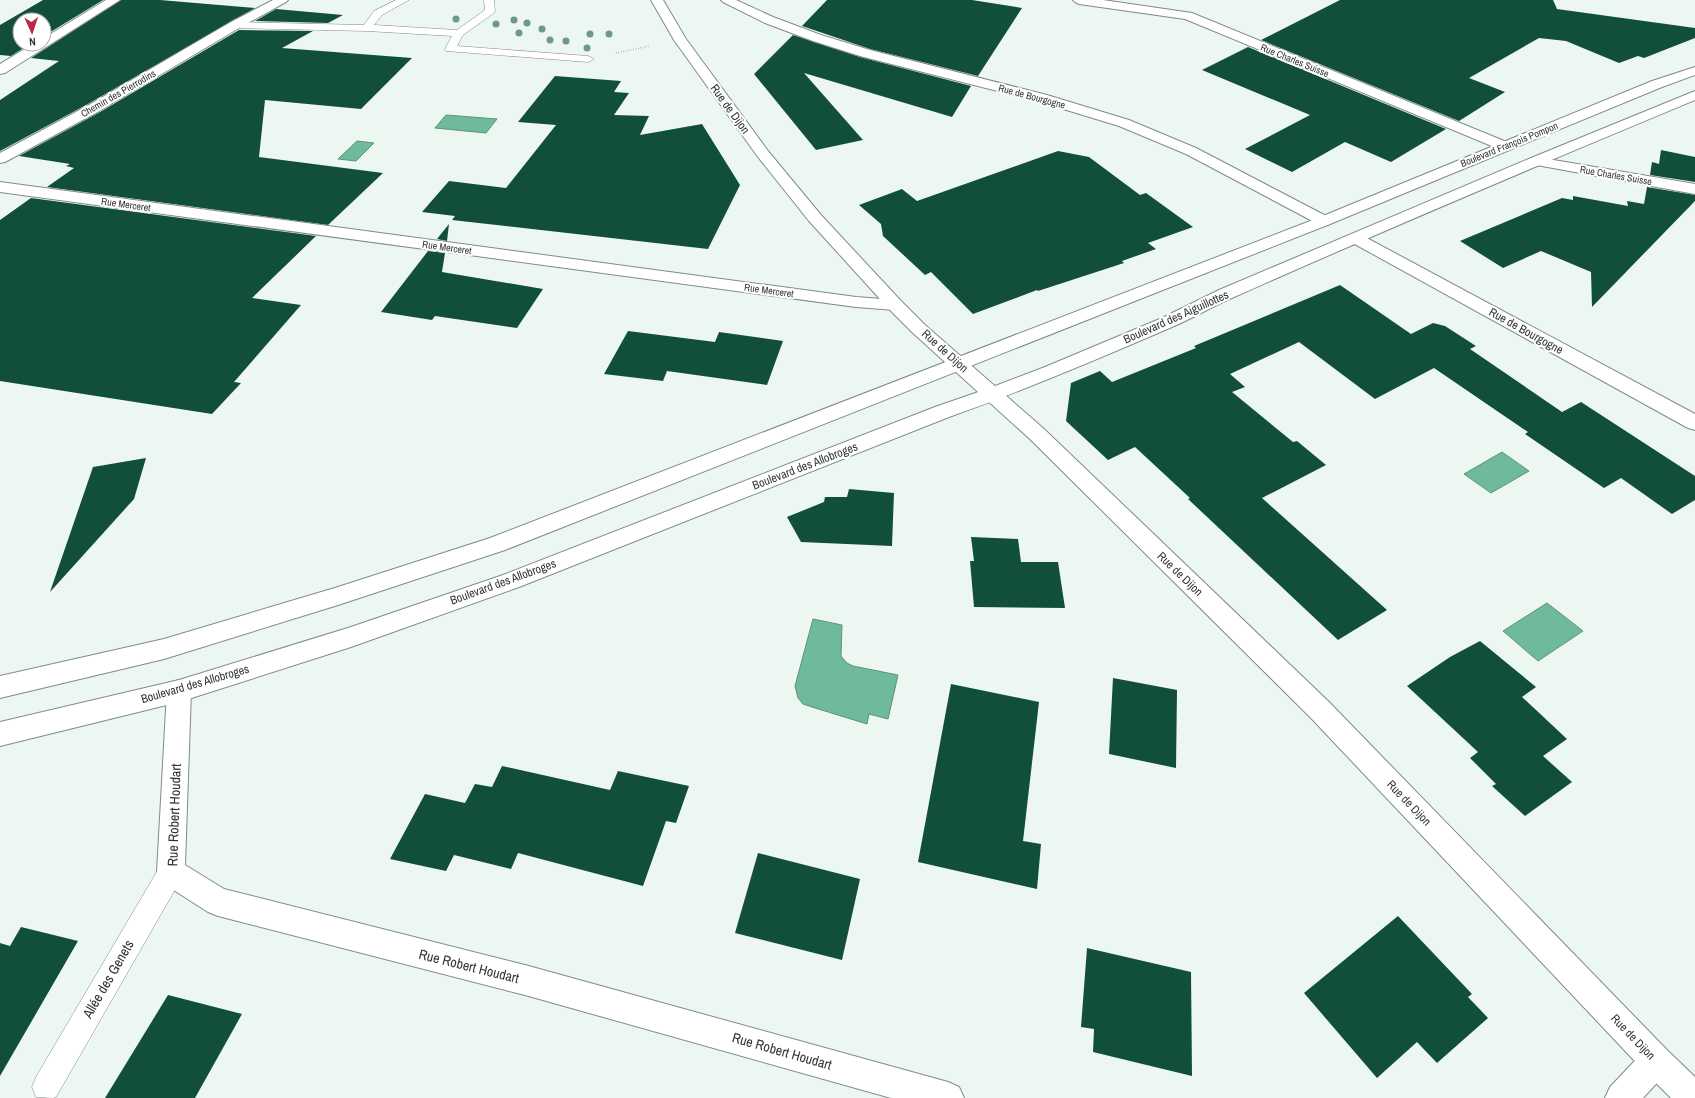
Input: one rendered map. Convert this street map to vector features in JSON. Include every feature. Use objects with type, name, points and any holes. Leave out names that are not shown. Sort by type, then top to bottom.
[{"type":"street","points":[[52,38],[114,0]]},
{"type":"street","name":"Chemin des Pierrodins","points":[[0,159],[94,108],[235,25],[282,0]]},
{"type":"street","name":"Rue de Dijon","points":[[657,0],[680,40],[763,154],[815,218],[895,305],[1037,434],[1320,710],[1656,1061],[1694,1098]]},
{"type":"street","name":"Rue de Bourgogne","points":[[727,0],[769,20],[817,38],[1042,98],[1124,123],[1191,151],[1324,221]]},
{"type":"street","name":"Rue Charles Suisse","points":[[1079,0],[1189,11],[1504,146]]},
{"type":"street","points":[[0,70],[29,52]]},
{"type":"street","name":"Boulevard François Pompon","points":[[1324,221],[1657,84],[1695,71]]},
{"type":"street","points":[[1357,238],[1695,95]]},
{"type":"street","name":"Rue Charles Suisse","points":[[1536,161],[1695,189]]},
{"type":"street","name":"Rue Merceret","points":[[0,187],[856,302],[895,305]]},
{"type":"street","points":[[0,687],[164,649],[338,596],[497,544],[1324,221]]},
{"type":"street","name":"Rue de Bourgogne","points":[[1357,238],[1695,423]]},
{"type":"street","name":"Boulevard des Aiguillottes","points":[[994,394],[1168,322],[1225,294],[1357,238]]},
{"type":"street","name":"Boulevard des Allobroges","points":[[0,734],[178,691],[351,637],[511,581],[942,412],[994,394]]},
{"type":"street","name":"Rue Robert Houdart","points":[[178,691],[171,872],[218,902],[525,980],[948,1098]]},
{"type":"street","points":[[1621,1098],[1656,1061]]},
{"type":"lane","points":[[367,28],[378,13],[404,0]]},
{"type":"lane","points":[[489,0],[490,11],[459,33],[450,49],[588,59]]},
{"type":"lane","points":[[235,25],[367,28],[459,33]]},
{"type":"lane","name":"Allée des Genets","points":[[46,1087],[171,872]]},
{"type":"path","points":[[588,59],[680,40]]},
{"type":"shaded area","points":[[446,115],[497,119],[486,133],[435,128]]},
{"type":"shaded area","points":[[357,141],[374,143],[356,161],[338,159]]},
{"type":"shaded area","points":[[1502,452],[1529,471],[1491,493],[1464,474]]},
{"type":"shaded area","points":[[1547,603],[1583,631],[1538,661],[1503,631]]},
{"type":"shaded area","points":[[813,619],[842,625],[841,656],[847,663],[853,666],[898,675],[888,719],[869,714],[867,724],[803,704],[798,698],[795,686]]},
{"type":"building","points":[[43,0],[103,0],[52,31],[52,12],[22,12]]},
{"type":"building","points":[[121,0],[160,0],[255,8],[88,104],[0,151],[0,100],[59,61],[31,58],[40,52],[52,52],[52,44]]},
{"type":"building","points":[[827,0],[972,0],[1022,8],[978,76],[870,49],[802,26]]},
{"type":"building","points":[[1340,0],[1553,0],[1557,9],[1695,28],[1695,38],[1644,58],[1638,56],[1619,63],[1566,41],[1539,38],[1469,78],[1505,92],[1459,121],[1261,40]]},
{"type":"building","points":[[276,9],[343,15],[328,23],[255,21]]},
{"type":"building","points":[[12,18],[12,52],[17,52],[11,56],[0,55],[0,25]]},
{"type":"building","points":[[239,30],[313,31],[282,48],[412,58],[361,109],[265,100],[259,157],[383,173],[328,225],[47,187],[74,168],[66,166],[70,164],[19,156],[100,112]]},
{"type":"building","points":[[793,35],[860,57],[971,86],[952,117],[804,73],[863,140],[816,150],[754,74]]},
{"type":"building","points":[[1248,47],[1446,129],[1391,162],[1345,142],[1292,172],[1245,149],[1310,115],[1202,70]]},
{"type":"building","points":[[555,76],[621,81],[614,92],[629,93],[614,115],[649,116],[640,135],[702,124],[740,185],[708,249],[452,220],[455,216],[422,212],[449,181],[506,188],[556,125],[518,122]]},
{"type":"building","points":[[1661,150],[1695,157],[1695,182],[1650,175],[1652,162],[1659,164]]},
{"type":"building","points":[[1058,151],[1089,157],[1140,195],[1146,193],[1193,227],[1148,243],[1156,249],[1122,261],[1124,263],[1038,291],[1037,290],[973,314],[931,272],[925,275],[883,236],[881,224],[859,205],[902,189],[917,201]]},
{"type":"building","points":[[1647,187],[1695,195],[1695,201],[1592,307],[1591,272],[1541,251],[1503,268],[1460,241],[1562,198],[1573,200],[1573,196],[1628,206],[1627,201],[1644,204]]},
{"type":"building","points":[[31,198],[316,236],[252,298],[301,305],[234,382],[241,383],[212,414],[0,381],[0,220]]},
{"type":"building","points":[[449,224],[447,241],[437,239]]},
{"type":"building","points":[[428,251],[445,253],[442,272],[543,289],[517,328],[435,316],[432,320],[381,312]]},
{"type":"building","points":[[1340,285],[1411,334],[1433,323],[1445,326],[1476,346],[1470,349],[1562,412],[1581,402],[1695,476],[1695,500],[1672,514],[1621,478],[1604,488],[1525,434],[1528,432],[1434,368],[1375,399],[1299,342],[1230,374],[1245,387],[1232,392],[1293,442],[1297,441],[1326,465],[1262,498],[1387,610],[1338,640],[1135,447],[1108,460],[1066,421],[1071,383],[1100,371],[1112,382],[1196,348],[1194,346]]},
{"type":"building","points":[[628,331],[715,342],[719,332],[783,341],[767,385],[667,371],[663,381],[604,374]]},
{"type":"building","points":[[146,458],[134,499],[50,592],[93,467]]},
{"type":"building","points":[[849,489],[894,493],[892,546],[801,542],[787,517],[824,502],[825,497],[847,497]]},
{"type":"building","points":[[971,537],[1018,539],[1021,562],[1058,562],[1065,608],[974,607],[970,561],[974,561]]},
{"type":"building","points":[[1480,641],[1536,687],[1522,697],[1567,739],[1543,756],[1572,782],[1525,816],[1492,786],[1496,784],[1470,758],[1478,752],[1407,686],[1450,657]]},
{"type":"building","points":[[1113,678],[1177,690],[1176,768],[1109,754]]},
{"type":"building","points":[[951,684],[1039,702],[1023,841],[1041,844],[1037,889],[918,862]]},
{"type":"building","points":[[502,766],[610,790],[618,771],[689,786],[676,823],[666,821],[643,886],[518,853],[511,869],[454,855],[446,871],[390,859],[425,794],[465,803],[475,784],[492,787]]},
{"type":"building","points":[[758,853],[860,879],[842,960],[735,933]]},
{"type":"building","points":[[1398,916],[1472,994],[1468,997],[1488,1018],[1437,1063],[1417,1042],[1377,1078],[1304,993]]},
{"type":"building","points":[[21,927],[78,941],[0,1076],[0,943],[10,946]]},
{"type":"building","points":[[1087,948],[1191,972],[1192,1076],[1093,1052],[1094,1029],[1081,1027]]},
{"type":"building","points":[[168,995],[242,1014],[195,1098],[105,1098]]}]
